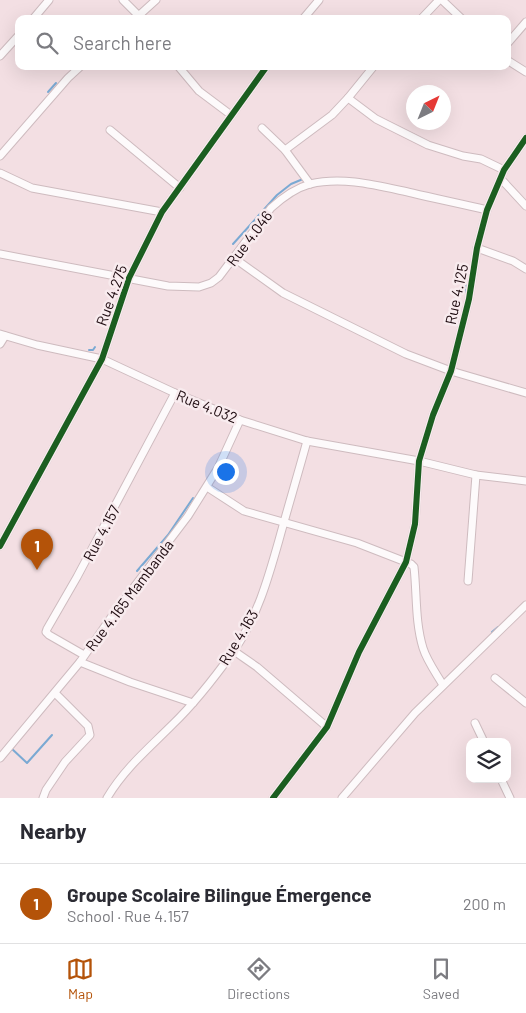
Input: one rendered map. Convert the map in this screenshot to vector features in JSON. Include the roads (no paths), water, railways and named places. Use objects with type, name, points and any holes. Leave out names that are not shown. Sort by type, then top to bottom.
[{"type":"street","points":[[36,15],[49,0]]},
{"type":"street","points":[[123,0],[136,15]]},
{"type":"street","points":[[141,15],[156,0]]},
{"type":"street","points":[[306,15],[319,0]]},
{"type":"street","points":[[425,15],[441,0],[458,15]]},
{"type":"street","points":[[511,39],[526,22]]},
{"type":"street","points":[[0,56],[15,39]]},
{"type":"street","points":[[511,63],[526,72]]},
{"type":"street","points":[[0,156],[77,70]]},
{"type":"street","points":[[181,70],[198,91],[231,115]]},
{"type":"street","name":"Rue 4.275","points":[[0,546],[102,359],[129,278],[162,212],[264,70]]},
{"type":"street","points":[[285,150],[332,114],[371,70]]},
{"type":"street","points":[[348,98],[376,119],[428,145],[463,156],[481,159],[504,170]]},
{"type":"street","points":[[262,128],[285,150],[310,184]]},
{"type":"street","points":[[110,130],[180,188]]},
{"type":"street","name":"Rue 4.125","points":[[273,798],[327,727],[359,652],[406,562],[415,524],[419,461],[433,415],[451,371],[469,299],[477,248],[487,210],[504,170],[526,138]]},
{"type":"street","points":[[0,173],[32,188],[162,212]]},
{"type":"street","points":[[501,179],[526,206]]},
{"type":"street","name":"Rue 4.046","points":[[0,254],[168,286],[199,287],[211,283],[219,277],[271,208],[281,199],[299,188],[310,184],[338,181],[372,184],[487,210]]},
{"type":"street","points":[[477,248],[513,261],[526,269]]},
{"type":"street","points":[[234,258],[284,293],[406,354],[451,371],[526,393]]},
{"type":"street","points":[[0,344],[2,335]]},
{"type":"street","name":"Rue 4.032","points":[[2,335],[102,359],[175,393],[240,420],[307,441],[419,461],[476,475],[526,481]]},
{"type":"street","name":"Rue 4.157","points":[[82,659],[49,635],[46,632],[47,629],[82,568],[175,393]]},
{"type":"street","name":"Rue 4.165 Mambanda","points":[[0,758],[82,659],[208,487],[240,420]]},
{"type":"street","name":"Rue 4.163","points":[[107,798],[139,757],[192,703],[234,651],[247,629],[263,593],[307,441]]},
{"type":"street","points":[[468,581],[476,475]]},
{"type":"street","points":[[208,487],[244,511],[357,543],[406,562],[414,567],[416,609],[422,646],[426,657],[443,685]]},
{"type":"street","points":[[342,798],[415,713],[526,605]]},
{"type":"street","points":[[234,651],[290,694],[327,727]]},
{"type":"street","points":[[82,659],[130,682],[192,703]]},
{"type":"street","points":[[495,678],[526,703]]},
{"type":"street","points":[[43,798],[46,790],[65,762],[90,735],[88,726],[55,693]]},
{"type":"street","points":[[475,723],[482,738]]},
{"type":"street","points":[[503,783],[510,798]]},
{"type":"waterway","points":[[48,92],[56,83]]},
{"type":"waterway","points":[[233,244],[277,195],[291,184],[303,179]]},
{"type":"waterway","points":[[465,292],[468,274]]},
{"type":"waterway","points":[[89,350],[93,350],[95,347]]},
{"type":"waterway","points":[[137,571],[168,535],[193,498]]},
{"type":"waterway","points":[[492,632],[498,627]]},
{"type":"waterway","points":[[11,748],[27,763],[52,735]]},
{"type":"place","name":"Groupe Scolaire Bilingue Émergence","points":[[37,570]]}]
